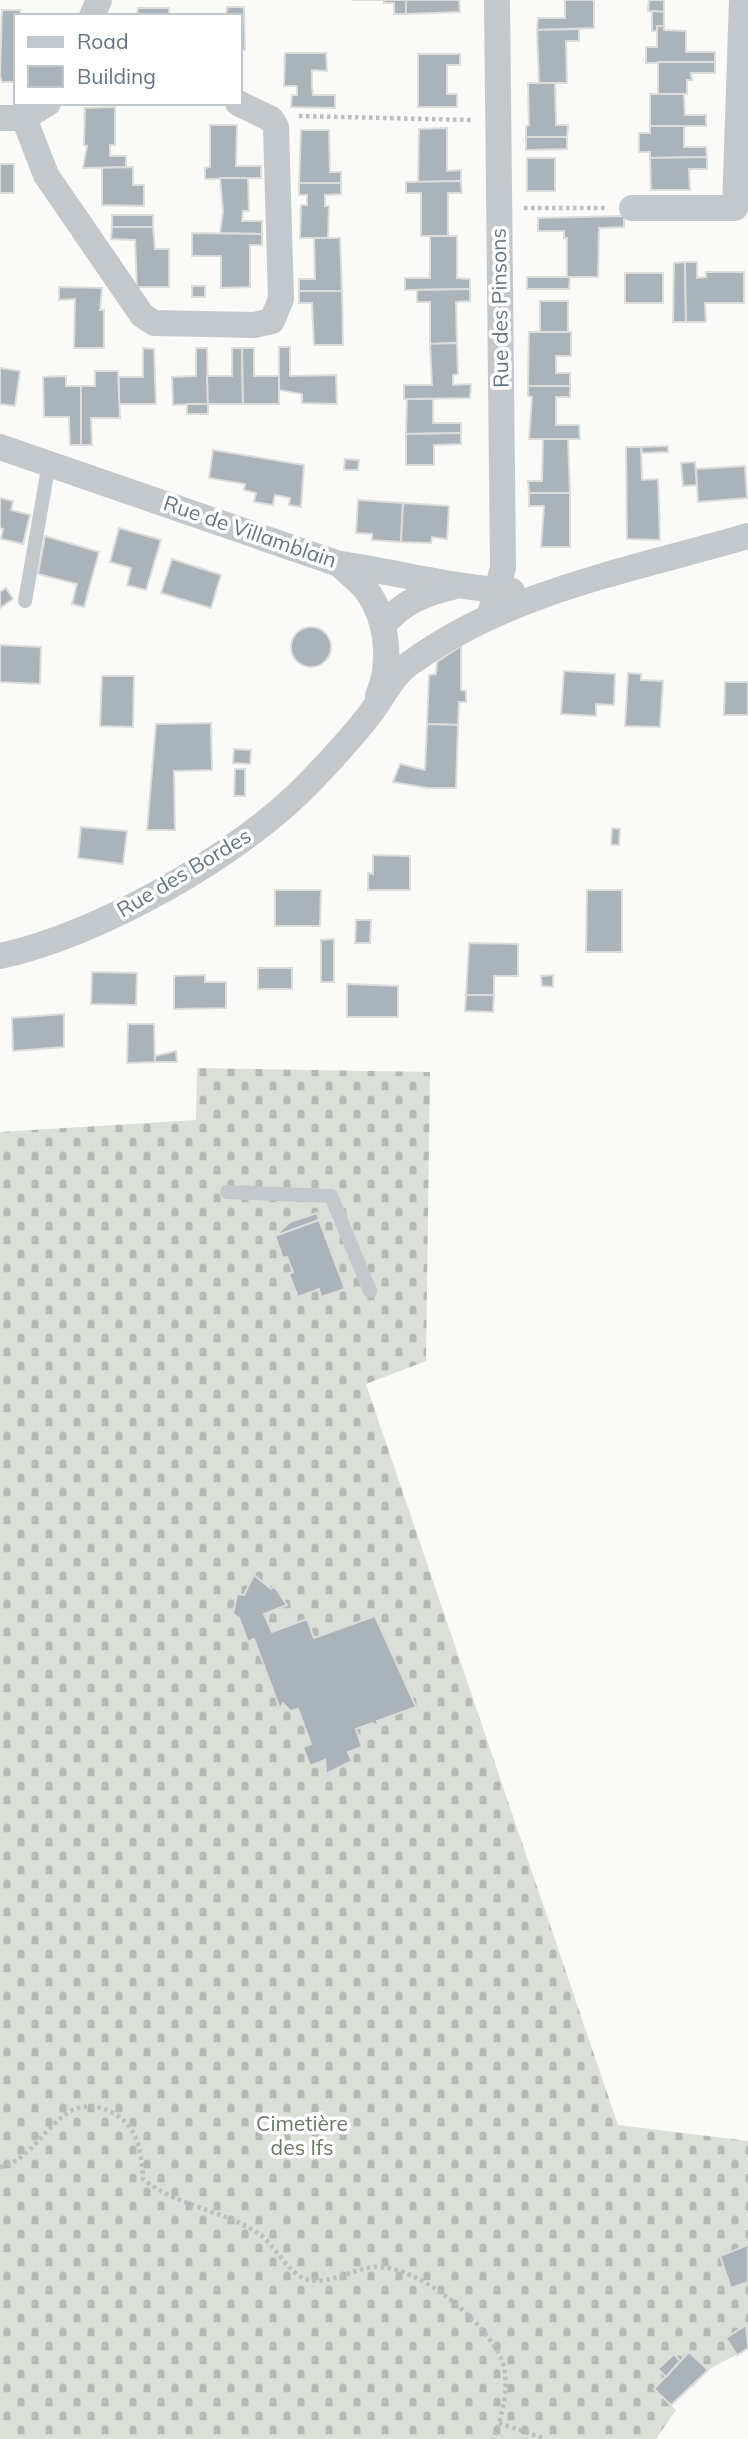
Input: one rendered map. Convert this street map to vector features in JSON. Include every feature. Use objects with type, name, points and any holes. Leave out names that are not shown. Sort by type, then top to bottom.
[{"type":"street","name":"Rue des Pinsons","points":[[493,602],[503,568],[497,0]]},
{"type":"street","points":[[632,208],[736,208],[742,0]]},
{"type":"street","points":[[43,105],[12,118],[46,175],[142,316],[154,323],[254,325],[272,321],[281,299],[276,127],[271,119],[242,105]]},
{"type":"street","name":"Rue de Villamblain","points":[[0,447],[339,564],[398,572],[458,586],[493,602],[548,592],[748,536]]},
{"type":"street","name":"Rue des Bordes","points":[[339,564],[367,591],[383,625],[386,667],[383,686],[369,716]]},
{"type":"street","points":[[383,625],[401,605],[421,595],[458,586]]},
{"type":"street","name":"Rue des Bordes","points":[[0,956],[84,930],[238,844],[309,783],[369,716],[406,666],[493,602]]},
{"type":"lane","points":[[25,601],[49,463]]},
{"type":"lane","points":[[227,1192],[331,1196],[370,1291]]},
{"type":"path","points":[[271,119],[281,116],[498,121]]},
{"type":"path","points":[[499,208],[632,208]]},
{"type":"path","points":[[0,2167],[35,2144],[57,2119],[80,2106],[100,2106],[120,2116],[135,2135],[143,2179],[158,2191],[237,2222],[263,2237],[303,2278],[323,2280],[375,2267],[410,2274],[435,2288],[461,2309],[502,2361],[505,2396],[493,2439]]},
{"type":"path","points":[[499,2423],[545,2439]]},
{"type":"green space","name":"Cimetière des Ifs","points":[[197,1068],[430,1072],[426,1361],[366,1384],[618,2125],[748,2141],[748,2348],[708,2370],[692,2388],[689,2386],[671,2405],[676,2410],[656,2439],[0,2439],[0,1132],[196,1120]]},
{"type":"building","points":[[384,0],[406,0],[406,14],[394,14],[394,3],[384,3]]},
{"type":"building","points":[[406,0],[459,0],[460,12],[406,14]]},
{"type":"building","points":[[565,0],[594,0],[594,28],[537,30],[538,18],[565,18]]},
{"type":"building","points":[[649,0],[664,0],[664,12],[648,11]]},
{"type":"building","points":[[227,7],[244,7],[245,50],[242,50],[242,14],[226,14]]},
{"type":"building","points":[[138,8],[169,8],[169,14],[137,14]]},
{"type":"building","points":[[2,10],[20,10],[20,14],[14,14],[14,82],[2,82]]},
{"type":"building","points":[[652,11],[664,12],[664,26],[657,26],[657,31],[652,31]]},
{"type":"building","points":[[657,26],[664,26],[664,30],[686,31],[686,52],[715,52],[715,62],[646,63],[646,47],[657,47]]},
{"type":"building","points":[[579,29],[579,41],[566,41],[567,83],[539,83],[537,30]]},
{"type":"building","points":[[285,53],[326,53],[327,71],[312,70],[313,95],[335,95],[335,108],[291,107],[292,95],[297,95],[297,86],[284,86]]},
{"type":"building","points":[[418,54],[460,54],[460,65],[447,65],[447,94],[457,94],[457,107],[418,107]]},
{"type":"building","points":[[658,62],[715,62],[715,73],[691,73],[692,80],[687,80],[687,94],[658,94]]},
{"type":"building","points":[[528,83],[555,83],[556,125],[568,125],[567,137],[526,137],[526,126],[529,125]]},
{"type":"building","points":[[650,94],[684,94],[685,115],[706,115],[706,126],[650,126]]},
{"type":"building","points":[[115,107],[115,145],[110,145],[110,156],[126,156],[126,167],[83,168],[87,146],[84,145],[85,108]]},
{"type":"building","points":[[210,125],[237,125],[236,166],[261,166],[261,178],[205,179],[205,168],[210,167]]},
{"type":"building","points":[[650,126],[684,126],[684,147],[706,147],[707,157],[650,158],[650,152],[639,152],[639,133],[650,133]]},
{"type":"building","points":[[447,128],[447,171],[461,170],[461,181],[418,182],[419,129]]},
{"type":"building","points":[[301,130],[329,130],[330,172],[341,172],[341,183],[299,183]]},
{"type":"building","points":[[526,137],[567,137],[567,149],[526,150]]},
{"type":"building","points":[[707,157],[707,169],[689,169],[690,190],[651,190],[650,158]]},
{"type":"building","points":[[527,158],[555,158],[555,191],[527,191]]},
{"type":"building","points":[[0,164],[14,164],[14,193],[0,193]]},
{"type":"building","points":[[133,167],[133,185],[144,185],[144,206],[102,205],[102,168]]},
{"type":"building","points":[[220,178],[248,178],[249,211],[243,211],[242,221],[262,221],[262,234],[220,233],[223,211]]},
{"type":"building","points":[[461,181],[462,193],[448,193],[448,236],[421,236],[421,193],[406,193],[406,182]]},
{"type":"building","points":[[299,183],[341,183],[341,194],[325,195],[325,206],[329,206],[328,238],[300,238],[301,205],[307,205],[307,195],[299,195]]},
{"type":"building","points":[[112,215],[153,215],[153,227],[112,227]]},
{"type":"building","points":[[624,216],[624,227],[599,228],[598,277],[567,277],[567,238],[564,238],[564,231],[538,231],[538,218]]},
{"type":"building","points":[[112,227],[153,227],[155,249],[169,249],[169,287],[137,287],[135,240],[111,239]]},
{"type":"building","points":[[192,233],[262,234],[262,245],[250,245],[250,287],[221,288],[221,256],[192,256]]},
{"type":"building","points":[[430,236],[457,236],[457,278],[470,279],[470,289],[405,290],[405,278],[430,278]]},
{"type":"building","points":[[314,238],[340,238],[342,291],[299,291],[299,279],[315,279]]},
{"type":"building","points":[[685,262],[686,322],[673,322],[674,263]]},
{"type":"building","points":[[685,262],[697,262],[697,278],[706,277],[706,272],[744,272],[744,303],[705,303],[706,322],[686,322]]},
{"type":"building","points":[[625,273],[663,273],[663,303],[625,303]]},
{"type":"building","points":[[527,277],[570,277],[569,289],[527,289]]},
{"type":"building","points":[[192,286],[205,286],[205,297],[192,297]]},
{"type":"building","points":[[59,287],[102,288],[100,310],[104,310],[104,348],[74,348],[75,299],[59,300]]},
{"type":"building","points":[[470,289],[470,301],[456,302],[457,343],[430,344],[430,302],[417,302],[417,290]]},
{"type":"building","points":[[299,291],[342,291],[343,345],[314,345],[312,303],[299,303]]},
{"type":"building","points":[[540,301],[568,301],[568,332],[540,332]]},
{"type":"building","points":[[529,332],[571,332],[571,356],[556,356],[556,373],[570,373],[570,386],[528,386]]},
{"type":"building","points":[[457,343],[458,374],[453,375],[453,385],[471,384],[470,398],[404,399],[404,385],[432,385],[430,344]]},
{"type":"building","points":[[279,347],[290,347],[290,376],[336,375],[337,404],[302,403],[302,394],[279,390]]},
{"type":"building","points":[[143,348],[154,349],[156,404],[119,404],[119,377],[143,377]]},
{"type":"building","points":[[196,348],[207,348],[208,404],[173,405],[172,377],[196,376]]},
{"type":"building","points":[[232,348],[242,348],[243,404],[208,404],[207,376],[232,376]]},
{"type":"building","points":[[242,348],[254,348],[254,376],[279,376],[279,404],[243,404]]},
{"type":"building","points":[[0,368],[20,371],[15,406],[0,404]]},
{"type":"building","points":[[95,371],[118,371],[120,418],[91,418],[92,445],[81,445],[81,386],[95,386]]},
{"type":"building","points":[[66,376],[66,386],[81,386],[81,445],[70,445],[69,417],[44,417],[43,377]]},
{"type":"building","points":[[528,386],[570,386],[570,397],[556,397],[556,425],[579,425],[580,439],[529,439],[532,397],[528,396]]},
{"type":"building","points":[[407,399],[433,399],[433,423],[461,423],[461,433],[406,434]]},
{"type":"building","points":[[187,404],[208,404],[208,414],[187,414]]},
{"type":"building","points":[[461,433],[461,444],[434,445],[434,465],[406,465],[406,434]]},
{"type":"building","points":[[543,439],[568,439],[570,493],[529,493],[528,481],[542,481]]},
{"type":"building","points":[[668,446],[668,452],[642,453],[641,447]]},
{"type":"building","points":[[626,447],[641,447],[642,480],[658,479],[660,540],[627,539]]},
{"type":"building","points":[[213,450],[304,465],[301,507],[289,505],[290,498],[275,495],[273,505],[254,502],[256,493],[244,490],[245,484],[209,478]]},
{"type":"building","points":[[345,459],[359,460],[358,470],[344,470]]},
{"type":"building","points":[[695,462],[697,485],[683,486],[681,463]]},
{"type":"building","points":[[745,466],[747,498],[698,502],[696,469]]},
{"type":"building","points":[[529,493],[570,493],[570,547],[541,547],[544,506],[529,506]]},
{"type":"building","points":[[0,498],[13,501],[11,510],[30,515],[23,544],[1,539],[3,529],[0,528]]},
{"type":"building","points":[[358,500],[403,503],[401,542],[372,540],[372,534],[356,533]]},
{"type":"building","points":[[403,503],[449,506],[447,539],[432,537],[431,543],[401,542]]},
{"type":"building","points":[[119,528],[161,540],[146,590],[127,585],[131,568],[110,562]]},
{"type":"building","points":[[45,536],[99,552],[84,607],[72,604],[77,584],[38,574]]},
{"type":"building","points":[[172,559],[221,575],[211,608],[161,593]]},
{"type":"building","points":[[6,588],[13,599],[0,608],[0,592]]},
{"type":"building","points":[[311,627],[319,628],[325,633],[330,639],[330,655],[325,661],[319,666],[311,667],[303,666],[297,661],[292,655],[291,647],[292,639],[297,633],[303,628]]},
{"type":"building","points":[[0,645],[41,647],[40,684],[0,682]]},
{"type":"building","points":[[461,646],[461,690],[466,691],[466,702],[459,702],[458,725],[427,724],[429,675],[436,674],[437,662]]},
{"type":"building","points":[[564,671],[615,674],[614,705],[596,704],[596,716],[561,714]]},
{"type":"building","points":[[628,673],[641,674],[641,680],[663,681],[660,727],[625,726]]},
{"type":"building","points":[[102,676],[134,676],[133,727],[100,726]]},
{"type":"building","points":[[725,682],[748,682],[748,715],[724,715]]},
{"type":"building","points":[[211,723],[212,770],[174,771],[175,830],[147,830],[156,724]]},
{"type":"building","points":[[427,724],[458,725],[456,788],[428,788],[393,782],[400,764],[425,770]]},
{"type":"building","points":[[234,749],[251,750],[250,764],[233,763]]},
{"type":"building","points":[[235,769],[245,769],[245,796],[234,796]]},
{"type":"building","points":[[81,827],[127,831],[123,864],[78,858]]},
{"type":"building","points":[[612,828],[620,829],[619,845],[611,845]]},
{"type":"building","points":[[373,855],[410,856],[410,890],[368,890],[368,873],[373,874]]},
{"type":"building","points":[[275,890],[321,890],[320,926],[275,926]]},
{"type":"building","points":[[587,890],[622,890],[622,952],[586,952]]},
{"type":"building","points":[[356,920],[371,920],[370,943],[355,943]]},
{"type":"building","points":[[334,939],[334,982],[321,982],[321,940]]},
{"type":"building","points":[[469,943],[518,944],[518,976],[494,976],[494,995],[466,995]]},
{"type":"building","points":[[258,968],[292,968],[292,989],[258,989]]},
{"type":"building","points":[[92,972],[137,973],[136,1005],[91,1004]]},
{"type":"building","points":[[205,975],[205,982],[226,982],[226,1008],[174,1009],[174,976]]},
{"type":"building","points":[[553,975],[553,987],[542,986],[541,976]]},
{"type":"building","points":[[347,984],[398,986],[398,1017],[347,1017]]},
{"type":"building","points":[[466,995],[494,995],[493,1012],[465,1011]]},
{"type":"building","points":[[64,1014],[64,1047],[13,1051],[12,1018]]},
{"type":"building","points":[[128,1024],[154,1024],[155,1062],[127,1063]]},
{"type":"building","points":[[176,1051],[177,1062],[155,1062],[155,1056]]},
{"type":"building","points":[[317,1213],[319,1220],[275,1236],[290,1222]]},
{"type":"building","points":[[319,1220],[345,1289],[321,1297],[319,1289],[298,1297],[289,1274],[293,1272],[287,1257],[283,1258],[275,1236]]},
{"type":"building","points":[[254,1575],[271,1589],[274,1586],[287,1605],[264,1614],[272,1632],[307,1619],[314,1638],[375,1616],[416,1707],[377,1721],[379,1726],[372,1723],[356,1729],[362,1747],[348,1752],[352,1761],[326,1774],[325,1760],[310,1766],[303,1747],[311,1744],[298,1709],[290,1711],[283,1703],[280,1709],[254,1639],[248,1642],[239,1618],[233,1614],[237,1594],[244,1595]]},
{"type":"building","points":[[748,2245],[748,2282],[731,2288],[720,2256]]},
{"type":"building","points":[[746,2325],[748,2348],[737,2355],[726,2338]]},
{"type":"building","points":[[689,2352],[708,2370],[671,2405],[654,2389]]},
{"type":"building","points":[[674,2354],[680,2361],[666,2377],[658,2369]]}]
